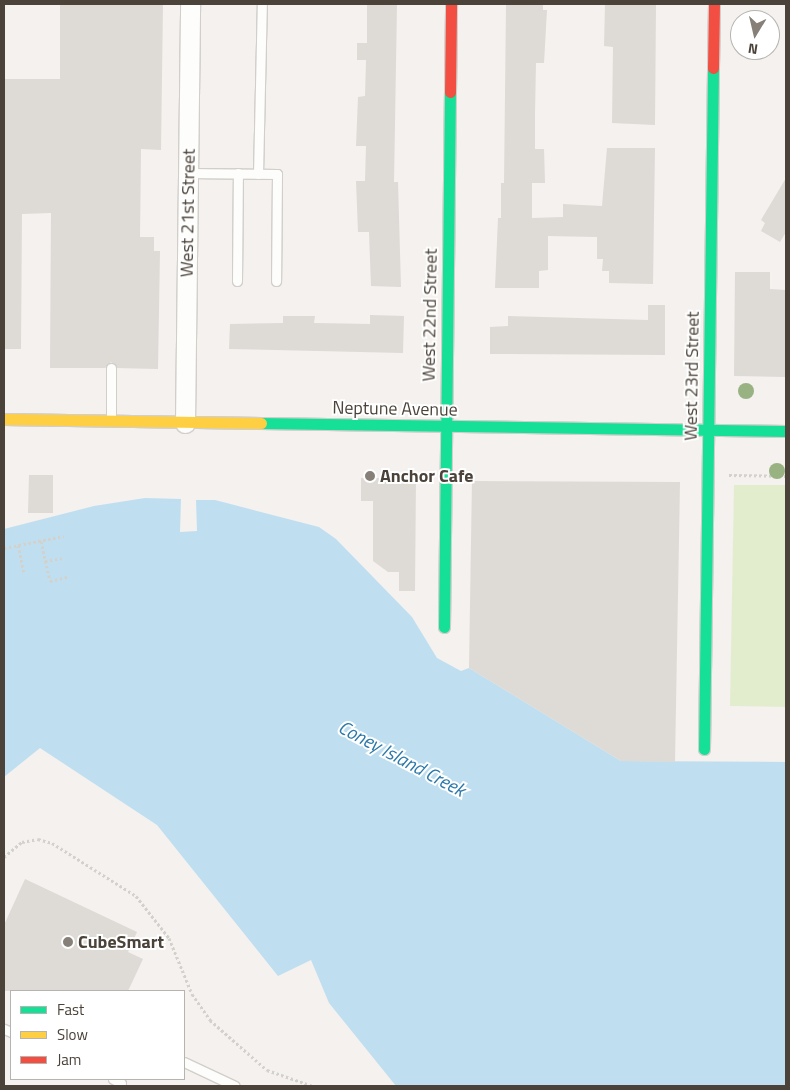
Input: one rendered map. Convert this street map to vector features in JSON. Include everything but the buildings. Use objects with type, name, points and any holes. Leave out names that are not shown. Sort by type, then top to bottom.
[{"type":"street","name":"West 21st Street","points":[[185,423],[190,4]]},
{"type":"street","name":"West 22nd Street","points":[[444,627],[451,4]]},
{"type":"street","name":"West 23rd Street","points":[[704,749],[714,4]]},
{"type":"street","name":"Neptune Avenue","points":[[4,419],[786,431]]},
{"type":"lane","points":[[258,174],[262,4]]},
{"type":"lane","points":[[188,173],[277,174],[276,281]]},
{"type":"lane","points":[[237,281],[238,173]]},
{"type":"lane","points":[[111,368],[111,421]]},
{"type":"lane","points":[[185,1062],[235,1086]]},
{"type":"path","points":[[723,475],[786,476]]},
{"type":"path","points":[[4,548],[64,536]]},
{"type":"path","points":[[41,541],[50,581],[68,577]]},
{"type":"path","points":[[18,545],[24,572]]},
{"type":"path","points":[[45,561],[62,558]]},
{"type":"path","points":[[4,857],[22,842],[38,839],[52,843],[136,896],[169,938],[192,994],[210,1020],[230,1042],[268,1070],[313,1086]]},
{"type":"green space","points":[[734,485],[786,485],[786,707],[730,706]]},
{"type":"water","name":"Coney Island Creek","points":[[145,498],[181,499],[180,532],[197,531],[196,500],[215,500],[319,527],[336,539],[412,617],[437,658],[461,671],[469,668],[621,761],[786,762],[786,1086],[396,1086],[329,1003],[311,960],[278,976],[157,825],[40,748],[4,777],[4,529],[94,506]]},
{"type":"traffic: fast","points":[[704,749],[713,68]]},
{"type":"traffic: fast","points":[[444,627],[450,92]]},
{"type":"traffic: fast","points":[[261,423],[786,431]]},
{"type":"traffic: slow","points":[[4,419],[261,423]]},
{"type":"traffic: jam","points":[[450,92],[451,4]]},
{"type":"traffic: jam","points":[[713,68],[714,4]]},
{"type":"place","name":"Anchor Cafe","points":[[370,476]]},
{"type":"place","name":"CubeSmart","points":[[68,942]]}]
